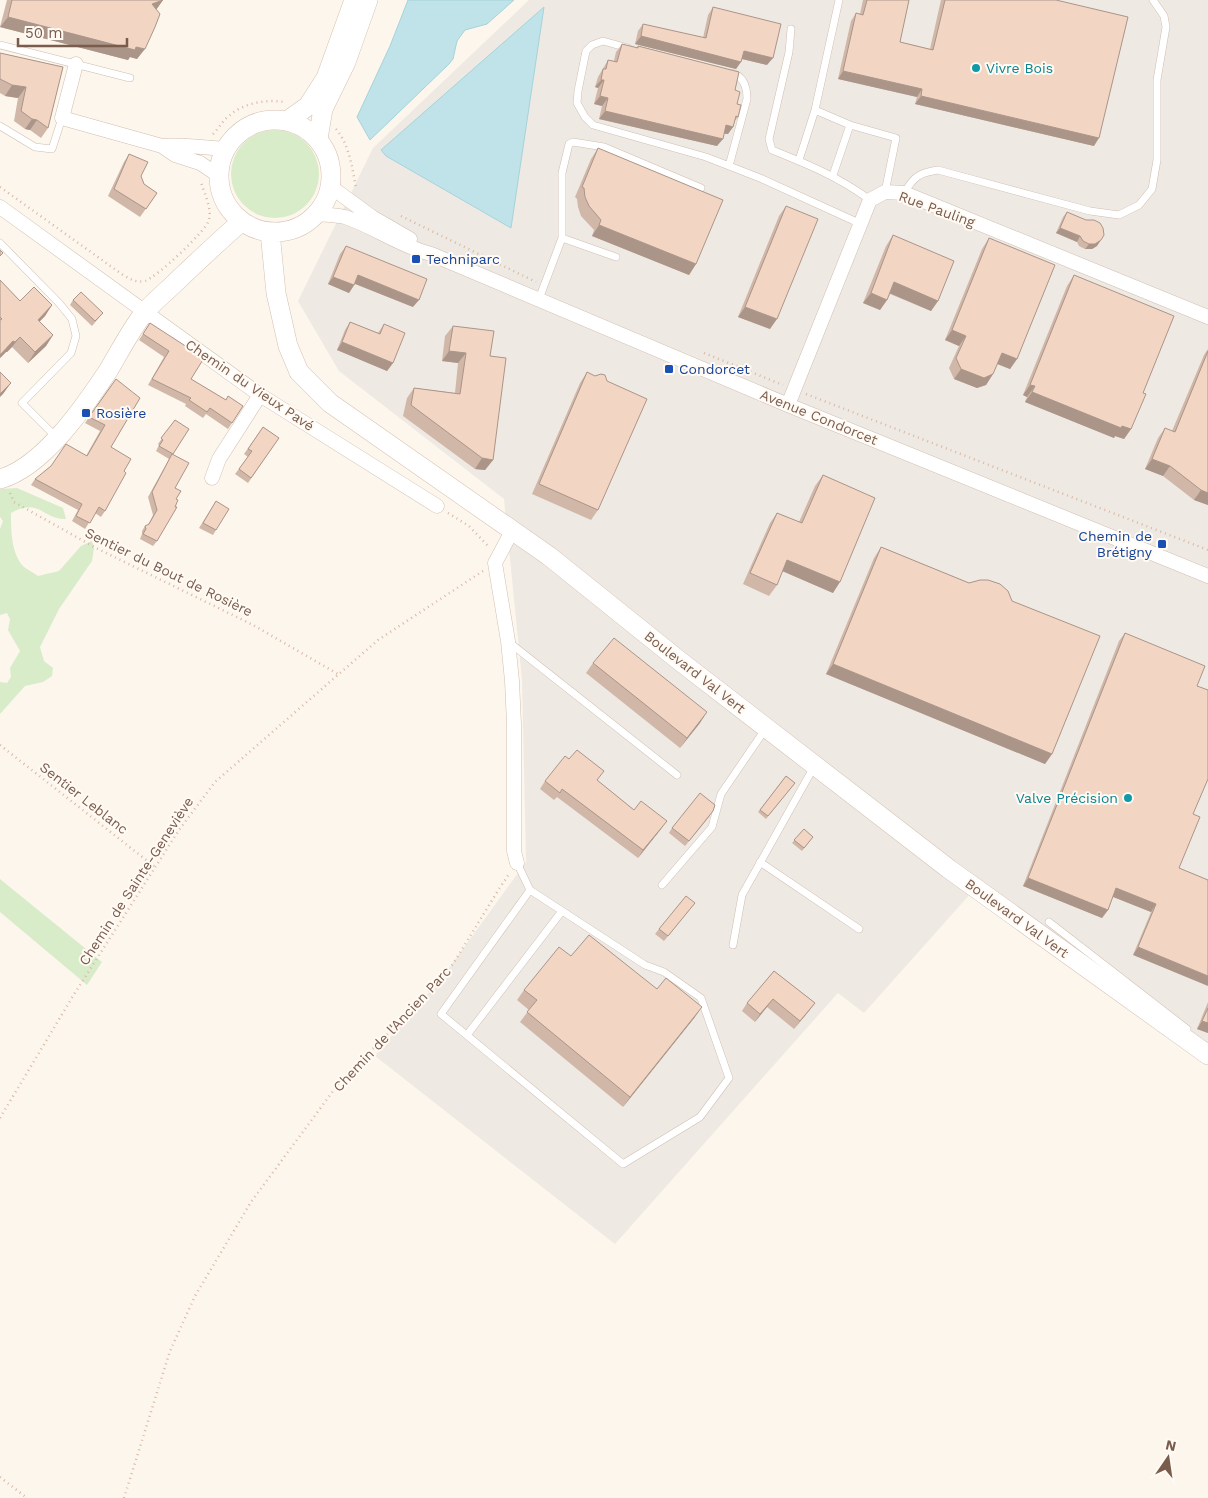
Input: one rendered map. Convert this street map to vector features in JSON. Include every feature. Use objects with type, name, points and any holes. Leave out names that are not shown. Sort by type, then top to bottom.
[{"type":"street","points":[[288,113],[318,139],[327,154],[331,170],[330,187],[326,201],[318,214],[304,225],[288,231],[270,232],[255,229],[241,222],[229,209],[221,194],[218,175],[220,160],[225,149],[239,132],[254,124],[308,106],[326,78],[354,0]]},
{"type":"street","points":[[318,139],[323,110],[346,62],[368,0]]},
{"type":"street","points":[[76,64],[62,118],[162,146],[175,155],[200,163],[218,175]]},
{"type":"street","points":[[162,146],[180,144],[225,149]]},
{"type":"street","name":"Avenue Condorcet","points":[[330,187],[372,217],[415,242],[431,254]]},
{"type":"street","name":"Rue Pauling","points":[[870,200],[885,192],[904,193],[1208,317]]},
{"type":"street","points":[[788,404],[870,200]]},
{"type":"street","name":"Chemin du Vieux Pavé","points":[[0,207],[260,395],[437,506]]},
{"type":"street","name":"Avenue Condorcet","points":[[318,214],[343,217],[359,223],[411,248],[431,254],[788,404],[1208,576]]},
{"type":"street","points":[[1,479],[19,472],[34,462],[72,420],[103,378],[145,311],[241,222]]},
{"type":"street","name":"Boulevard Val Vert","points":[[270,232],[276,294],[288,346],[299,372],[330,403],[548,556],[949,869],[1208,1055]]},
{"type":"street","points":[[212,478],[220,459],[260,395]]},
{"type":"street","points":[[512,530],[495,562],[508,641],[514,724],[514,845],[517,863]]},
{"type":"lane","points":[[799,160],[815,110],[838,0]]},
{"type":"lane","points":[[904,193],[912,180],[922,172],[938,170],[1090,211],[1119,215],[1139,205],[1152,189],[1157,160],[1157,80],[1166,26],[1164,16],[1153,0]]},
{"type":"lane","points":[[790,29],[789,52],[769,139],[772,150],[833,175],[870,200]]},
{"type":"lane","points":[[632,48],[603,41],[592,45],[586,51],[577,103],[585,117],[593,125],[706,157],[760,178],[860,224]]},
{"type":"lane","points":[[0,45],[130,78]]},
{"type":"lane","points":[[727,72],[736,75],[747,88],[747,99],[729,166]]},
{"type":"lane","points":[[815,110],[850,124],[896,138],[885,192]]},
{"type":"lane","points":[[0,126],[35,147],[52,149],[62,118]]},
{"type":"lane","points":[[833,175],[850,124]]},
{"type":"lane","points":[[539,299],[562,238],[562,173],[569,144],[573,142],[604,147],[702,188]]},
{"type":"lane","points":[[562,238],[616,256]]},
{"type":"lane","points":[[0,243],[59,303],[72,319],[76,336],[71,353],[22,403],[56,438]]},
{"type":"lane","points":[[508,641],[677,775]]},
{"type":"lane","points":[[662,885],[712,827],[722,794],[766,728]]},
{"type":"lane","points":[[733,945],[742,895],[815,765]]},
{"type":"lane","points":[[760,862],[859,929]]},
{"type":"lane","points":[[517,863],[530,890],[645,965],[664,972],[701,998],[730,1078],[700,1116],[623,1164],[442,1014],[530,890]]},
{"type":"lane","points":[[467,1035],[562,911]]},
{"type":"lane","points":[[1049,922],[1191,1032]]},
{"type":"path","points":[[203,148],[205,140],[229,116],[248,105],[266,101],[282,102],[288,113]]},
{"type":"path","points":[[332,127],[337,130],[346,146],[356,189]]},
{"type":"path","points":[[0,187],[123,275],[135,281],[143,281],[147,280],[173,259],[207,225],[210,214],[198,170],[200,163]]},
{"type":"path","points":[[396,214],[544,286]]},
{"type":"path","points":[[700,351],[794,390],[1208,550]]},
{"type":"path","name":"Sentier du Bout de Rosière","points":[[1,479],[14,502],[96,548],[253,625],[338,674]]},
{"type":"path","points":[[437,506],[469,526],[488,547],[495,562]]},
{"type":"path","name":"Chemin de Sainte-Geneviève","points":[[0,1118],[73,996],[178,830],[215,782],[378,640],[495,562]]},
{"type":"path","name":"Sentier Leblanc","points":[[0,746],[155,867]]},
{"type":"path","name":"Chemin de l'Ancien Parc","points":[[124,1498],[170,1351],[194,1296],[251,1202],[342,1079],[403,1019],[453,964],[498,888],[517,863]]},
{"type":"path","points":[[0,1477],[27,1498]]},
{"type":"shaded area","points":[[529,0],[1208,0],[1208,1047],[980,883],[864,1013],[838,993],[615,1244],[375,1056],[415,1007],[439,982],[526,862],[522,679],[504,499],[339,371],[298,301],[373,148]]},
{"type":"green space","points":[[275,130],[292,133],[300,137],[312,149],[316,157],[319,174],[316,191],[312,199],[300,211],[292,215],[275,218],[258,215],[250,211],[238,199],[234,191],[231,174],[234,157],[238,149],[250,137],[258,133]]},
{"type":"green space","points":[[17,488],[63,508],[66,519],[51,516],[35,508],[28,507],[11,513],[14,549],[24,567],[38,576],[59,571],[81,546],[92,541],[94,548],[92,561],[59,609],[40,647],[44,661],[53,668],[52,676],[43,682],[25,686],[0,714],[0,682],[7,683],[11,677],[10,668],[20,651],[8,630],[10,619],[7,613],[0,615],[0,529],[3,521],[0,517],[0,489]]},
{"type":"green space","points":[[0,879],[102,962],[87,985],[0,912]]},
{"type":"water","points":[[408,0],[514,0],[487,24],[465,30],[457,41],[453,59],[449,64],[370,140],[357,117],[390,46]]},
{"type":"water","points":[[544,7],[511,228],[386,156],[381,150]]},
{"type":"building","points":[[12,0],[163,0],[152,4],[160,14],[145,49],[136,47],[135,50],[8,17]]},
{"type":"building","name":"Vivre Bois","points":[[867,0],[909,0],[900,42],[933,50],[945,0],[1056,0],[1128,17],[1099,138],[921,96],[922,89],[843,71],[856,13],[863,15]]},
{"type":"building","points":[[713,7],[781,24],[773,58],[744,51],[741,62],[641,36],[643,24],[706,38]]},
{"type":"building","points":[[622,44],[638,48],[638,46],[739,72],[735,90],[740,92],[737,104],[741,105],[733,127],[726,125],[723,139],[605,111],[608,98],[600,96],[604,80],[601,80],[603,69],[606,69],[608,60],[617,62]]},
{"type":"building","points":[[0,53],[63,67],[48,128],[21,111],[26,87],[12,85],[0,79]]},
{"type":"building","points":[[598,148],[723,200],[696,264],[599,225],[601,220],[589,206],[584,188],[582,187]]},
{"type":"building","points":[[129,154],[148,162],[141,176],[144,184],[157,193],[146,209],[114,189]]},
{"type":"building","points":[[786,206],[818,219],[777,319],[745,307]]},
{"type":"building","points":[[1067,212],[1086,220],[1094,220],[1100,223],[1104,235],[1101,240],[1095,244],[1089,244],[1083,241],[1080,236],[1060,228]]},
{"type":"building","points":[[893,235],[954,261],[938,301],[894,282],[887,300],[871,293]]},
{"type":"building","points":[[989,238],[1055,265],[1017,359],[1002,353],[993,374],[984,378],[961,369],[956,358],[966,336],[952,330]]},
{"type":"building","points":[[346,246],[427,279],[419,300],[358,275],[354,285],[333,277]]},
{"type":"building","points":[[1074,275],[1174,316],[1143,393],[1146,394],[1131,429],[1122,426],[1121,428],[1032,392],[1035,386],[1030,385]]},
{"type":"building","points":[[0,280],[20,301],[34,287],[52,305],[38,320],[53,335],[35,352],[20,337],[15,342],[13,341],[0,355],[0,320],[2,319],[0,317]]},
{"type":"building","points":[[81,292],[103,313],[95,321],[73,300]]},
{"type":"building","points":[[350,322],[380,334],[384,324],[405,333],[393,363],[342,342]]},
{"type":"building","points":[[150,323],[204,358],[191,379],[226,400],[228,396],[243,406],[232,423],[210,408],[207,412],[189,400],[191,398],[152,379],[169,351],[143,334]]},
{"type":"building","points":[[453,326],[494,331],[490,356],[506,358],[493,460],[482,458],[411,405],[414,388],[460,394],[466,353],[449,351]]},
{"type":"building","points":[[1208,351],[1208,493],[1201,490],[1170,466],[1152,459],[1165,428],[1175,432]]},
{"type":"building","points":[[0,372],[11,383],[0,394]]},
{"type":"building","points":[[587,372],[595,376],[605,375],[607,381],[647,399],[598,510],[539,484]]},
{"type":"building","points":[[116,379],[140,398],[111,447],[131,459],[124,471],[126,473],[105,511],[99,507],[90,523],[76,516],[82,504],[35,479],[51,466],[66,444],[87,456],[105,425],[89,417]]},
{"type":"building","points":[[175,420],[189,429],[173,454],[159,446],[163,440],[161,438]]},
{"type":"building","points":[[263,427],[279,438],[251,478],[239,469],[252,451],[248,449]]},
{"type":"building","points":[[172,454],[189,463],[175,488],[181,491],[176,499],[178,500],[175,507],[177,507],[157,541],[143,534],[146,529],[145,526],[149,524],[157,510],[152,492]]},
{"type":"building","points":[[823,475],[875,498],[840,582],[787,560],[777,585],[750,573],[777,513],[802,523]]},
{"type":"building","points":[[216,501],[229,509],[216,530],[203,523]]},
{"type":"building","points":[[881,547],[969,583],[988,580],[1000,584],[1008,591],[1012,601],[1100,636],[1052,754],[833,664]]},
{"type":"building","name":"Valve Précision","points":[[1125,633],[1205,666],[1197,686],[1208,690],[1208,779],[1193,814],[1200,817],[1179,868],[1208,880],[1208,976],[1138,947],[1156,904],[1116,888],[1108,910],[1028,878]]},
{"type":"building","points":[[614,638],[707,712],[687,738],[593,663]]},
{"type":"building","points":[[577,750],[604,771],[597,780],[634,810],[641,801],[667,821],[643,850],[562,789],[560,793],[545,781],[565,756],[569,759]]},
{"type":"building","points":[[786,776],[795,783],[768,816],[760,810]]},
{"type":"building","points":[[700,793],[715,805],[713,811],[689,841],[672,828]]},
{"type":"building","points":[[804,829],[813,837],[804,848],[794,840]]},
{"type":"building","points":[[686,896],[695,903],[668,936],[659,929]]},
{"type":"building","points":[[589,935],[657,989],[666,978],[702,1007],[630,1097],[527,1012],[537,1000],[524,990],[559,947],[571,956]]},
{"type":"building","points":[[774,971],[815,1003],[800,1021],[773,999],[760,1014],[747,1003]]},
{"type":"building","points":[[1208,1008],[1208,1023],[1202,1021]]},
{"type":"place","name":"Vivre Bois","points":[[976,68]]},
{"type":"place","name":"Techniparc","points":[[416,259]]},
{"type":"place","name":"Condorcet","points":[[669,369]]},
{"type":"place","name":"Rosière","points":[[86,413]]},
{"type":"place","name":"Chemin de Brétigny","points":[[1162,544]]},
{"type":"place","name":"Valve Précision","points":[[1128,798]]}]
